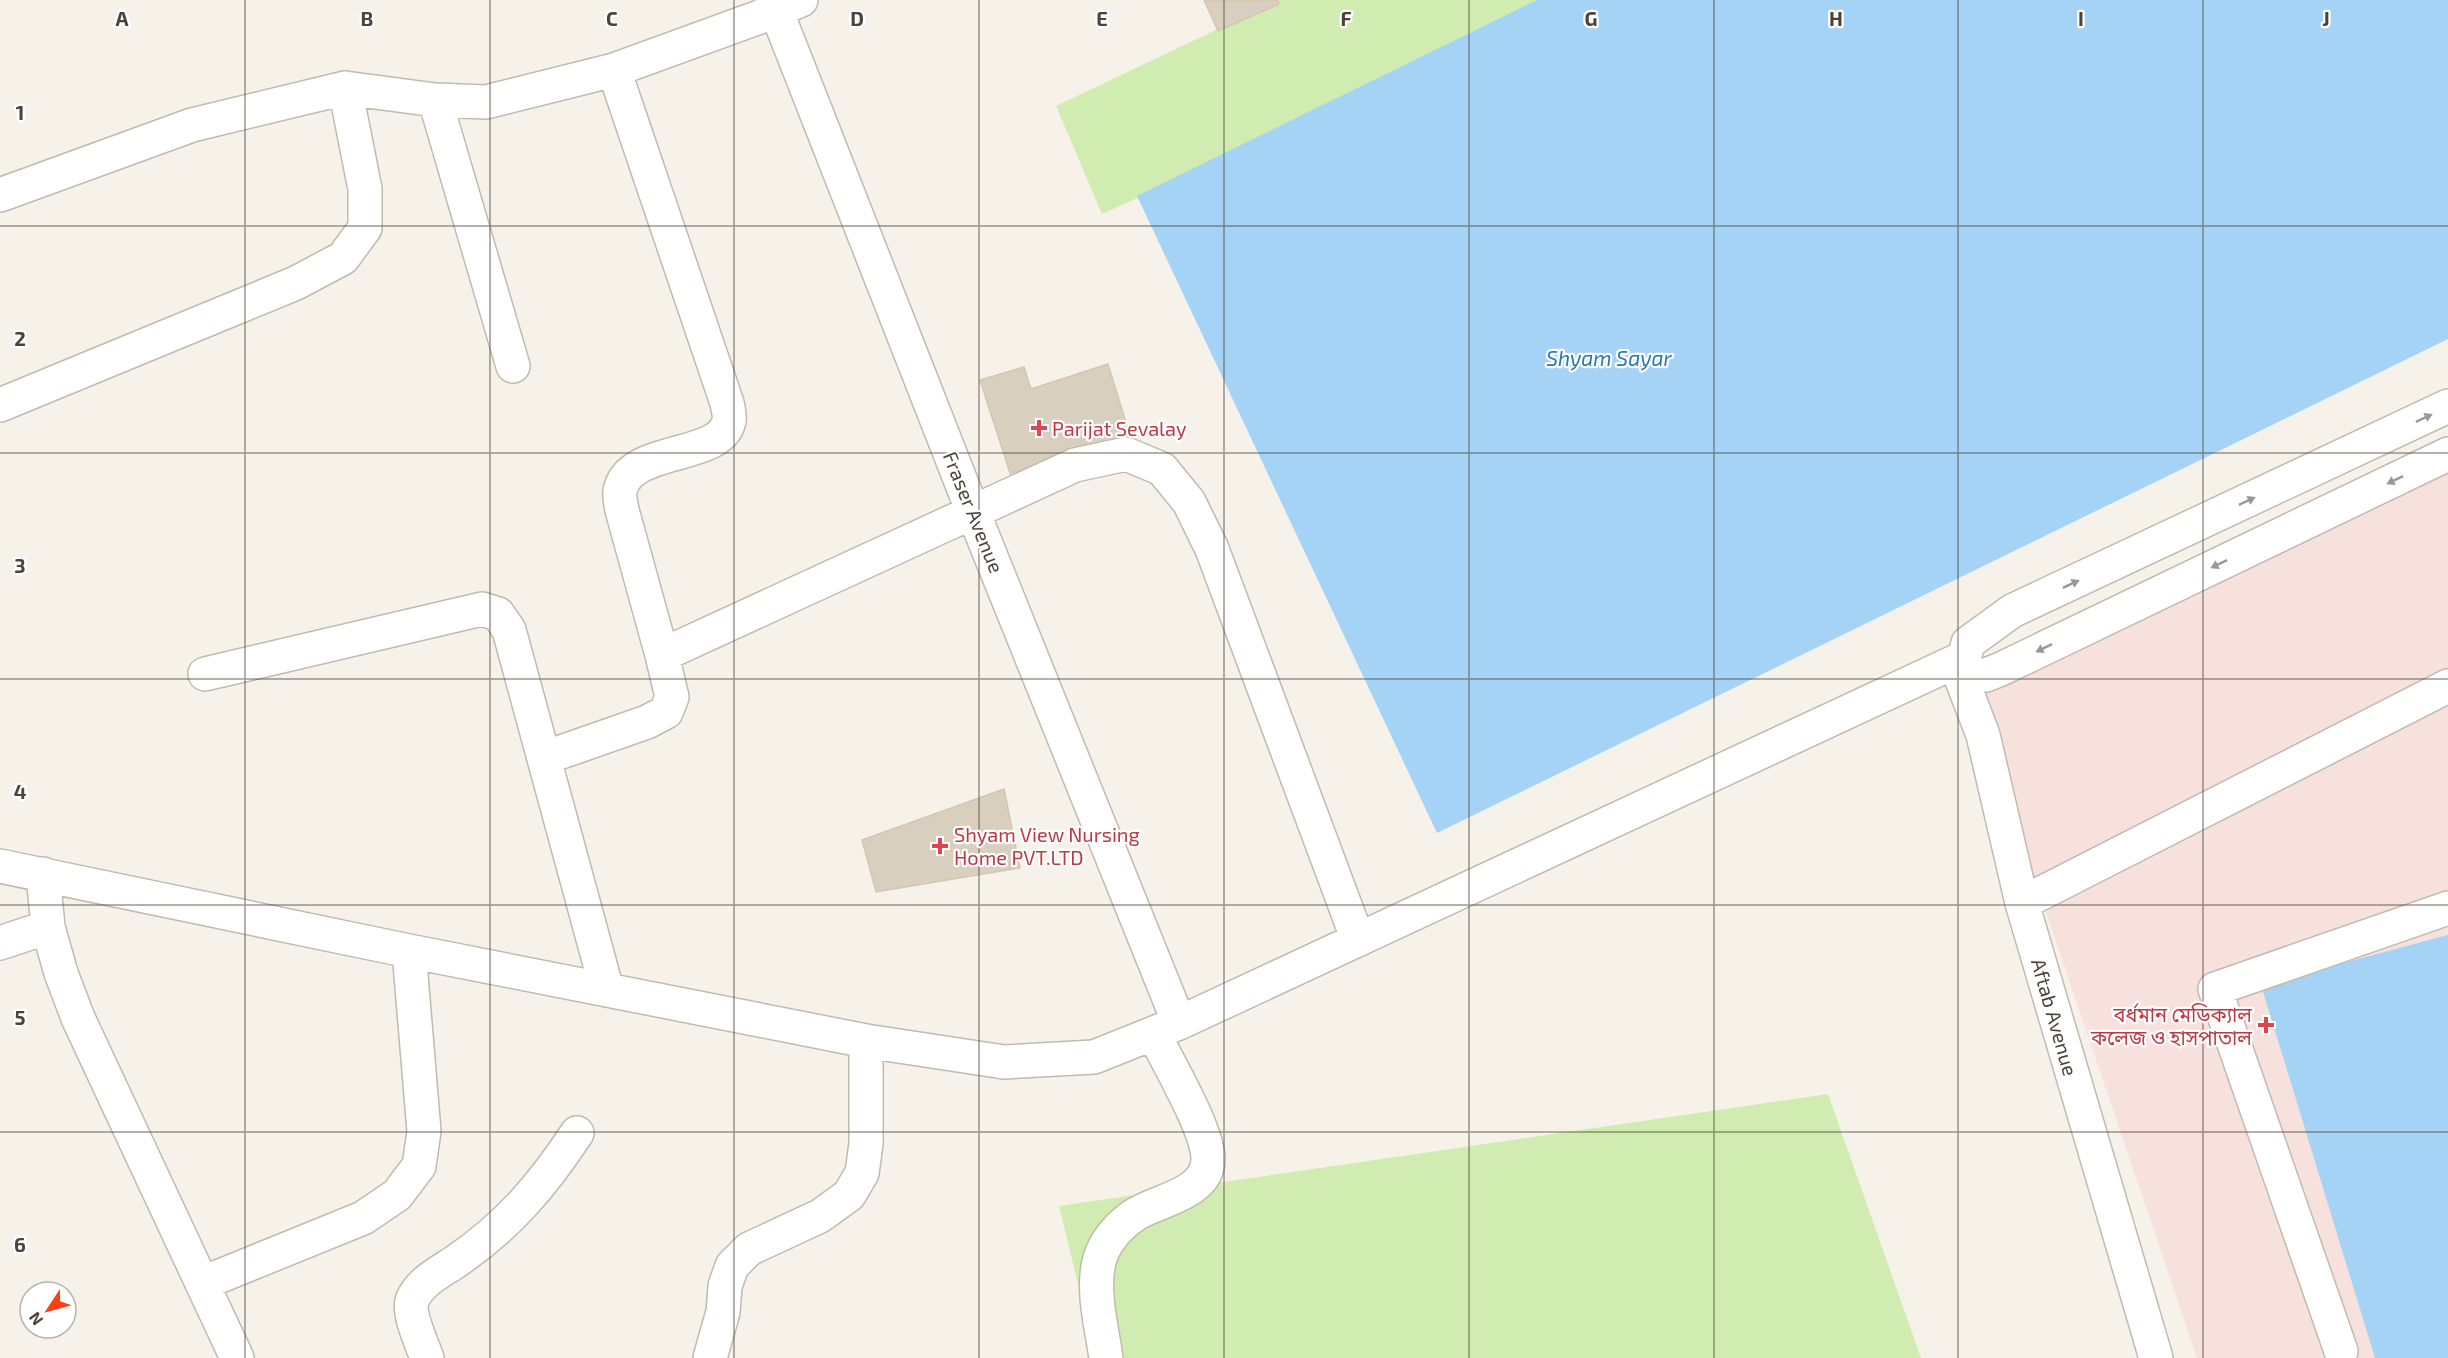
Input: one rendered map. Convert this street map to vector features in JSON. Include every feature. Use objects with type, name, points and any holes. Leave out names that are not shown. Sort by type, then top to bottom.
[{"type":"street","points":[[0,195],[192,125],[345,88],[435,100],[486,102],[614,70],[783,4]]},
{"type":"street","name":"Fraser Avenue","points":[[783,4],[1206,1139],[1209,1161],[1202,1178],[1183,1193],[1134,1215],[1110,1236],[1098,1266],[1098,1297],[1106,1358]]},
{"type":"street","points":[[544,758],[647,722],[666,712],[672,697],[622,510],[620,492],[626,477],[643,464],[707,444],[723,433],[729,421],[727,403],[614,70]]},
{"type":"street","points":[[0,405],[296,283],[343,258],[365,228],[365,189],[345,88]]},
{"type":"street","points":[[435,100],[513,366]]},
{"type":"street","points":[[1961,666],[1968,643],[2012,611],[2448,406]]},
{"type":"street","points":[[662,655],[1076,465],[1126,454],[1162,469],[1189,502],[1212,549],[1358,940]]},
{"type":"street","points":[[0,866],[409,951],[866,1041],[1004,1062],[1094,1057],[1166,1029],[1961,666],[1986,675],[2001,669],[2448,454]]},
{"type":"street","points":[[205,674],[482,609],[498,614],[509,630],[607,990]]},
{"type":"street","name":"Aftab Avenue","points":[[1961,666],[1983,735],[2022,903],[2156,1358]]},
{"type":"street","points":[[2022,903],[2448,686]]},
{"type":"street","points":[[43,874],[48,927],[61,973],[78,1018],[237,1358]]},
{"type":"street","points":[[2341,1351],[2215,989],[2448,908]]},
{"type":"street","points":[[0,943],[48,927]]},
{"type":"street","points":[[203,1283],[363,1218],[397,1195],[419,1166],[424,1131],[409,951]]},
{"type":"street","points":[[710,1358],[723,1312],[725,1286],[732,1266],[749,1250],[820,1216],[849,1195],[862,1173],[866,1144],[866,1041]]},
{"type":"street","points":[[427,1358],[413,1317],[411,1303],[417,1290],[475,1248],[517,1211],[548,1177],[577,1133]]},
{"type":"shaded area","name":"বর্ধমান মেডিক্যাল কলেজ ও হাসপাতাল","points":[[2448,442],[2448,1358],[2197,1358],[1971,691],[1976,662]]},
{"type":"green space","points":[[1279,0],[1575,0],[1102,214],[1056,106]]},
{"type":"green space","points":[[1828,1094],[1921,1358],[1096,1358],[1059,1206]]},
{"type":"water","name":"Shyam Sayar","points":[[1537,0],[2448,0],[2448,339],[1437,833],[1137,196]]},
{"type":"water","points":[[2448,935],[2448,1358],[2375,1358],[2261,985]]},
{"type":"building","points":[[1204,0],[1278,0],[1279,4],[1218,31]]},
{"type":"building","points":[[1108,364],[1131,439],[1011,476],[980,380],[1024,367],[1031,389]]},
{"type":"building","points":[[1004,789],[1020,868],[876,892],[862,840]]},
{"type":"place","name":"Parijat Sevalay","points":[[1039,428]]},
{"type":"place","name":"Shyam View Nursing Home PVT.LTD","points":[[940,846]]},
{"type":"place","name":"বর্ধমান মেডিক্যাল কলেজ ও হাসপাতাল","points":[[2266,1025]]}]
